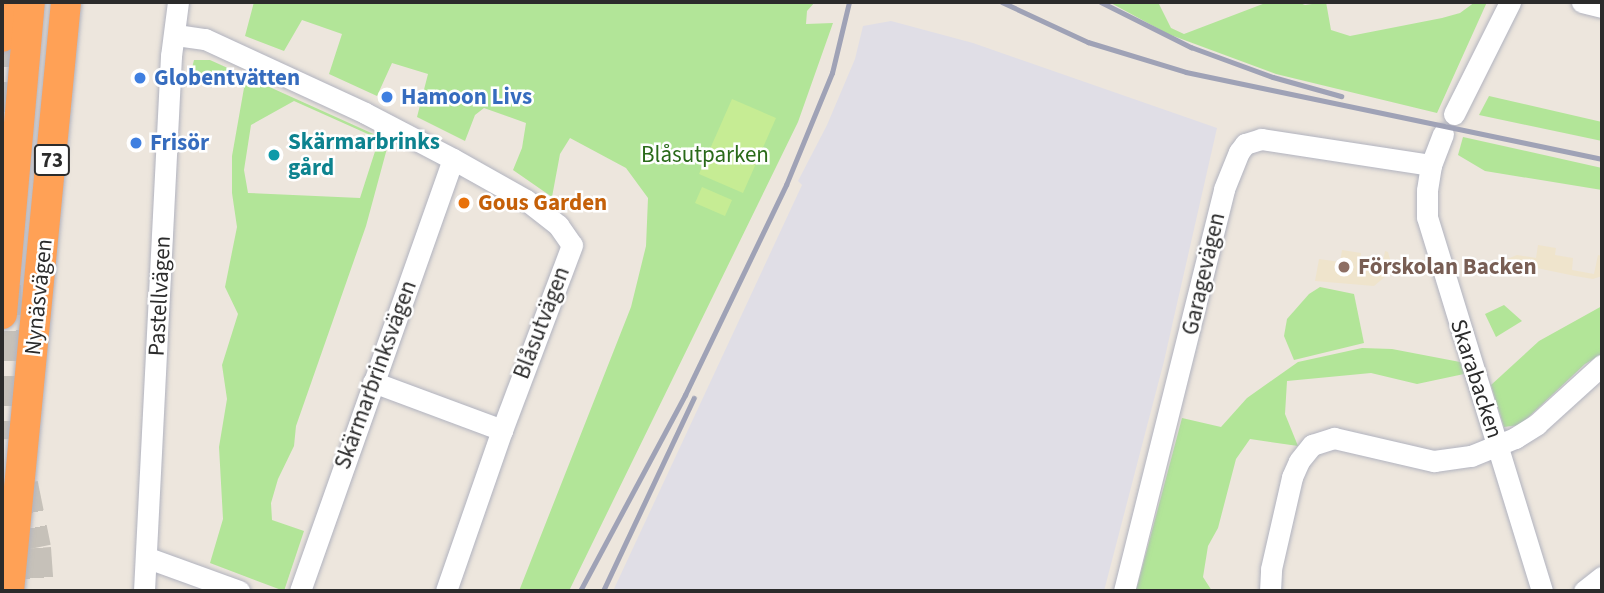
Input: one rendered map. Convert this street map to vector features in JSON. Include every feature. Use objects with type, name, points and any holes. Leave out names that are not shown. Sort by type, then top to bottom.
[{"type":"highway","points":[[2,37],[7,2]]},
{"type":"highway","name":"Nynäsvägen","points":[[2,314],[30,2]]},
{"type":"highway","name":"Nynäsvägen","points":[[9,591],[38,318],[66,2]]},
{"type":"highway","points":[[25,591],[38,318]]},
{"type":"street","name":"Pastellvägen","points":[[144,591],[148,558],[171,56],[178,2]]},
{"type":"street","points":[[1454,114],[1510,2]]},
{"type":"street","points":[[1583,2],[1602,7]]},
{"type":"street","name":"Blåsutvägen","points":[[176,32],[205,39],[365,113],[453,159],[526,200],[558,225],[572,245],[502,430],[446,591]]},
{"type":"street","name":"Skarabacken","points":[[1443,134],[1431,165],[1427,217],[1542,591]]},
{"type":"street","name":"Garagevägen","points":[[1124,591],[1227,179],[1239,152],[1245,144],[1261,139],[1431,165]]},
{"type":"street","name":"Skärmarbrinksvägen","points":[[300,591],[453,159]]},
{"type":"street","points":[[1270,591],[1271,569],[1292,477],[1299,461],[1312,445],[1334,438],[1434,461],[1471,456],[1498,446],[1537,424],[1602,365]]},
{"type":"street","points":[[373,382],[502,430]]},
{"type":"street","points":[[148,558],[239,591]]},
{"type":"street","points":[[1584,591],[1602,577]]},
{"type":"shaded area","points":[[891,21],[973,43],[1217,128],[1164,361],[1104,591],[613,591],[802,185],[798,181],[827,125],[855,59],[863,26]]},
{"type":"shaded area","points":[[1538,245],[1556,248],[1555,255],[1573,258],[1572,270],[1594,274],[1598,255],[1602,256],[1602,276],[1593,279],[1532,267],[1512,267],[1508,262],[1507,259],[1517,255],[1536,258]]},
{"type":"shaded area","name":"Förskolan Backen","points":[[1342,250],[1361,253],[1359,266],[1382,268],[1385,251],[1388,252],[1393,270],[1374,286],[1315,281],[1319,259],[1340,262]]},
{"type":"green space","name":"Blåsutparken","points":[[254,2],[815,2],[807,11],[806,24],[833,23],[798,122],[569,591],[519,591],[631,307],[646,246],[648,198],[626,168],[570,138],[560,154],[552,197],[513,170],[522,148],[526,123],[484,108],[475,115],[465,141],[417,117],[428,74],[392,63],[377,96],[329,74],[342,34],[302,20],[284,51],[245,36]]},
{"type":"green space","points":[[1109,2],[1158,2],[1171,28],[1184,34],[1268,2],[1297,2],[1305,5],[1326,2],[1331,30],[1350,36],[1442,18],[1460,13],[1475,2],[1487,2],[1437,113],[1276,74],[1168,34]]},
{"type":"green space","points":[[194,60],[210,60],[389,141],[366,226],[296,426],[294,446],[278,479],[271,503],[272,520],[304,531],[284,591],[210,563],[223,519],[219,447],[227,399],[222,365],[238,314],[225,287],[237,227],[232,193],[232,156],[244,88],[191,72]],"holes":[[[294,101],[379,139],[360,198],[248,193],[244,170],[251,125]]]},
{"type":"green space","points":[[1489,96],[1602,122],[1602,141],[1479,115]]},
{"type":"green space","points":[[732,99],[776,118],[743,193],[699,174]]},
{"type":"green space","points":[[1463,137],[1602,168],[1602,190],[1485,171],[1458,155]]},
{"type":"green space","points":[[702,187],[732,200],[725,216],[695,203]]},
{"type":"green space","points":[[1320,287],[1354,294],[1364,343],[1294,360],[1284,336],[1287,319],[1309,294]]},
{"type":"green space","points":[[1504,305],[1522,321],[1496,337],[1485,314]]},
{"type":"green space","points":[[1602,306],[1602,354],[1585,364],[1520,425],[1504,427],[1491,385],[1539,341]]},
{"type":"green space","points":[[1362,348],[1392,349],[1460,362],[1464,374],[1417,384],[1371,373],[1287,381],[1285,414],[1298,446],[1250,439],[1236,459],[1218,528],[1208,546],[1203,577],[1212,591],[1136,591],[1182,418],[1221,427],[1247,398],[1298,362]]},
{"type":"tunnel","points":[[2,157],[11,11]]},
{"type":"tunnel","points":[[6,286],[15,439]]},
{"type":"tunnel","points":[[23,484],[36,548],[39,591]]},
{"type":"railway","points":[[580,591],[685,395],[786,185],[832,73],[849,2]]},
{"type":"railway","points":[[1002,2],[1088,42],[1186,72],[1602,159]]},
{"type":"railway","points":[[1101,2],[1191,47],[1273,77],[1341,96]]},
{"type":"railway","points":[[603,591],[694,398]]},
{"type":"place","name":"Globentvätten","points":[[140,78]]},
{"type":"place","name":"Hamoon Livs","points":[[387,97]]},
{"type":"place","name":"Frisör","points":[[136,143]]},
{"type":"place","name":"Skärmarbrinks gård","points":[[274,155]]},
{"type":"place","name":"Gous Garden","points":[[464,203]]},
{"type":"place","name":"Förskolan Backen","points":[[1344,267]]}]
